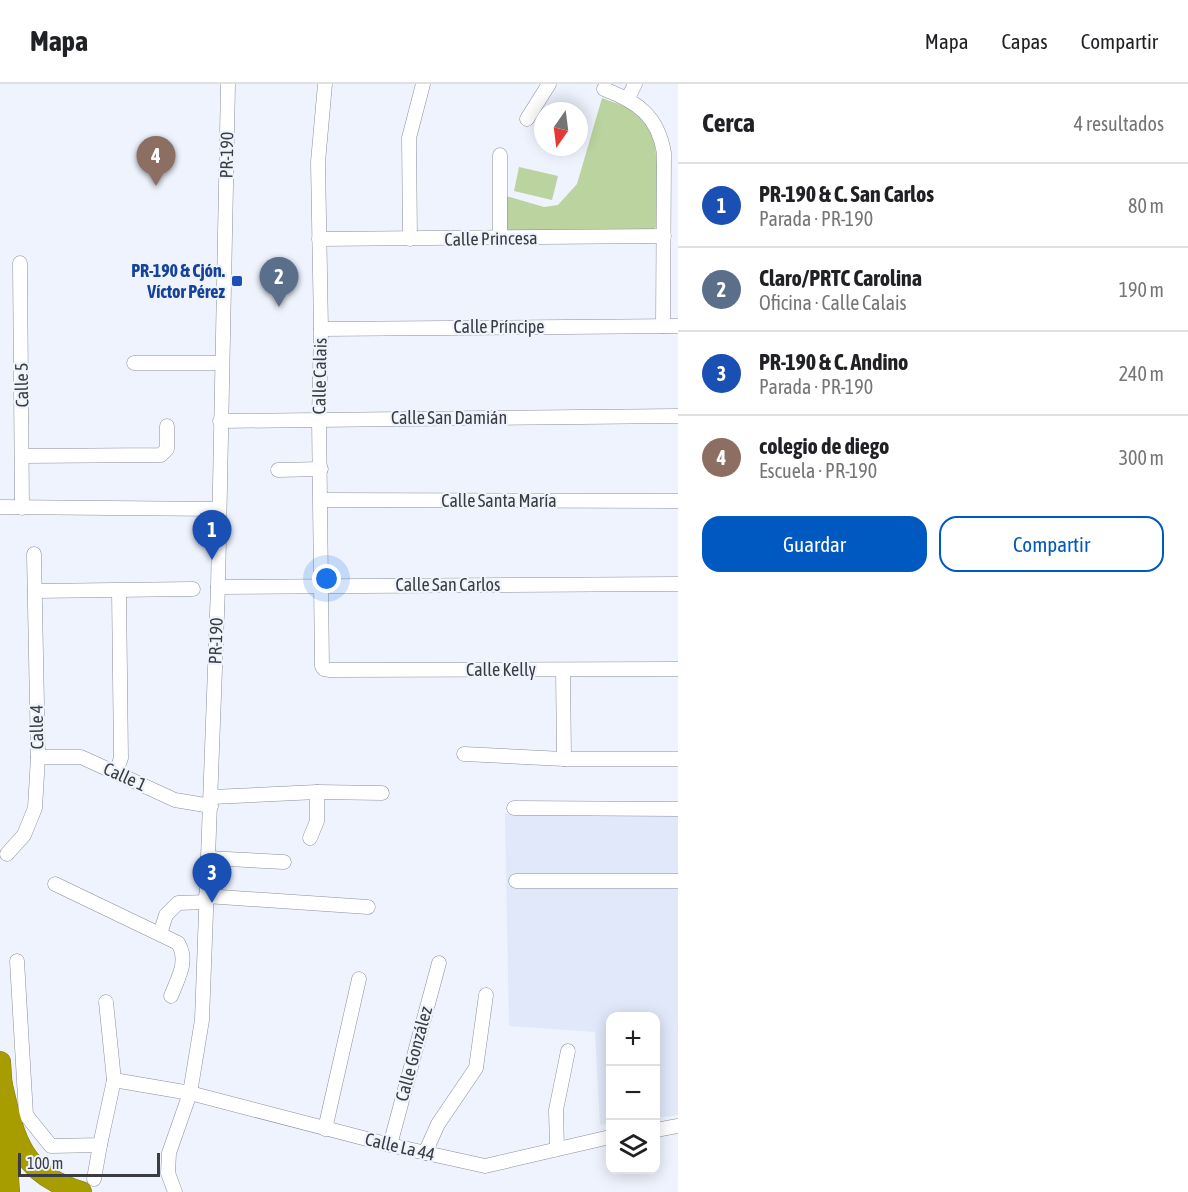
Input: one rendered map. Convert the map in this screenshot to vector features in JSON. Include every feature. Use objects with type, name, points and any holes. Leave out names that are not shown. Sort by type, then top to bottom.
[{"type":"highway","points":[[1,1072],[12,1128],[25,1156],[45,1176],[57,1184],[88,1186]]},
{"type":"highway","points":[[1,1072],[9,1192]]},
{"type":"street","name":"PR-190","points":[[175,1192],[168,1173],[169,1153],[190,1093],[202,1020],[218,587],[228,84]]},
{"type":"street","name":"Calle Calais","points":[[324,669],[322,666],[320,586],[321,329],[318,162],[325,84]]},
{"type":"street","points":[[411,239],[409,138],[423,84]]},
{"type":"street","points":[[541,102],[549,84]]},
{"type":"street","points":[[628,98],[635,84]]},
{"type":"street","points":[[604,89],[628,98],[650,118],[657,126],[662,142],[664,153],[663,326]]},
{"type":"street","points":[[500,155],[500,239]]},
{"type":"street","name":"Calle Princesa","points":[[319,239],[664,236]]},
{"type":"street","name":"Calle 5","points":[[20,263],[22,508]]},
{"type":"street","name":"Calle Príncipe","points":[[321,329],[678,326]]},
{"type":"street","points":[[134,363],[222,363]]},
{"type":"street","name":"Calle San Damián","points":[[220,421],[678,416]]},
{"type":"street","points":[[23,456],[160,455],[167,449],[167,426]]},
{"type":"street","points":[[278,470],[321,470]]},
{"type":"street","name":"Calle Santa María","points":[[321,500],[678,501]]},
{"type":"street","points":[[0,507],[219,509]]},
{"type":"street","name":"Calle 4","points":[[8,854],[24,835],[35,808],[38,757],[34,554]]},
{"type":"street","name":"Calle San Carlos","points":[[218,587],[678,584]]},
{"type":"street","points":[[35,591],[193,588]]},
{"type":"street","points":[[116,772],[121,759],[119,591]]},
{"type":"street","name":"Calle Kelly","points":[[324,669],[678,669]]},
{"type":"street","points":[[563,670],[564,759]]},
{"type":"street","points":[[464,754],[564,759],[678,759]]},
{"type":"street","name":"Calle 1","points":[[38,757],[81,757],[175,800],[211,802],[317,792],[382,793]]},
{"type":"street","points":[[310,838],[317,821],[317,792]]},
{"type":"street","points":[[514,808],[678,809]]},
{"type":"street","points":[[208,858],[284,862]]},
{"type":"street","points":[[516,881],[678,881]]},
{"type":"street","points":[[55,884],[178,943],[184,953],[182,968],[171,996]]},
{"type":"street","points":[[160,934],[166,915],[178,903],[206,899],[368,907]]},
{"type":"street","points":[[17,961],[26,1115],[51,1146],[100,1145]]},
{"type":"street","name":"Calle González","points":[[390,1144],[439,963]]},
{"type":"street","points":[[325,1128],[359,979]]},
{"type":"street","points":[[425,1153],[438,1124],[477,1068],[486,995]]},
{"type":"street","points":[[88,1186],[100,1145],[114,1080],[106,1002]]},
{"type":"street","points":[[557,1148],[556,1110],[568,1051]]},
{"type":"street","name":"Calle La 44","points":[[114,1080],[190,1093],[484,1166],[606,1138]]},
{"type":"street","points":[[660,1129],[678,1126]]},
{"type":"shaded area","points":[[561,810],[678,812],[678,1115],[660,1117],[660,1012],[606,1012],[606,1124],[600,1125],[595,1032],[509,1026],[505,814]]},
{"type":"green space","points":[[602,98],[633,110],[644,117],[652,130],[656,156],[658,225],[652,231],[508,231],[505,222],[506,196],[544,207],[558,205],[577,184],[585,156],[588,156],[588,146]]},
{"type":"green space","points":[[519,167],[558,176],[552,200],[514,191]]},
{"type":"place","name":"colegio de diego","points":[[156,186]]},
{"type":"place","name":"PR-190 & Cjón. Víctor Pérez","points":[[237,281]]},
{"type":"place","name":"Claro/PRTC Carolina","points":[[279,307]]},
{"type":"place","name":"PR-190 & C. San Carlos","points":[[212,560]]},
{"type":"place","name":"PR-190 & C. Andino","points":[[212,903]]}]
